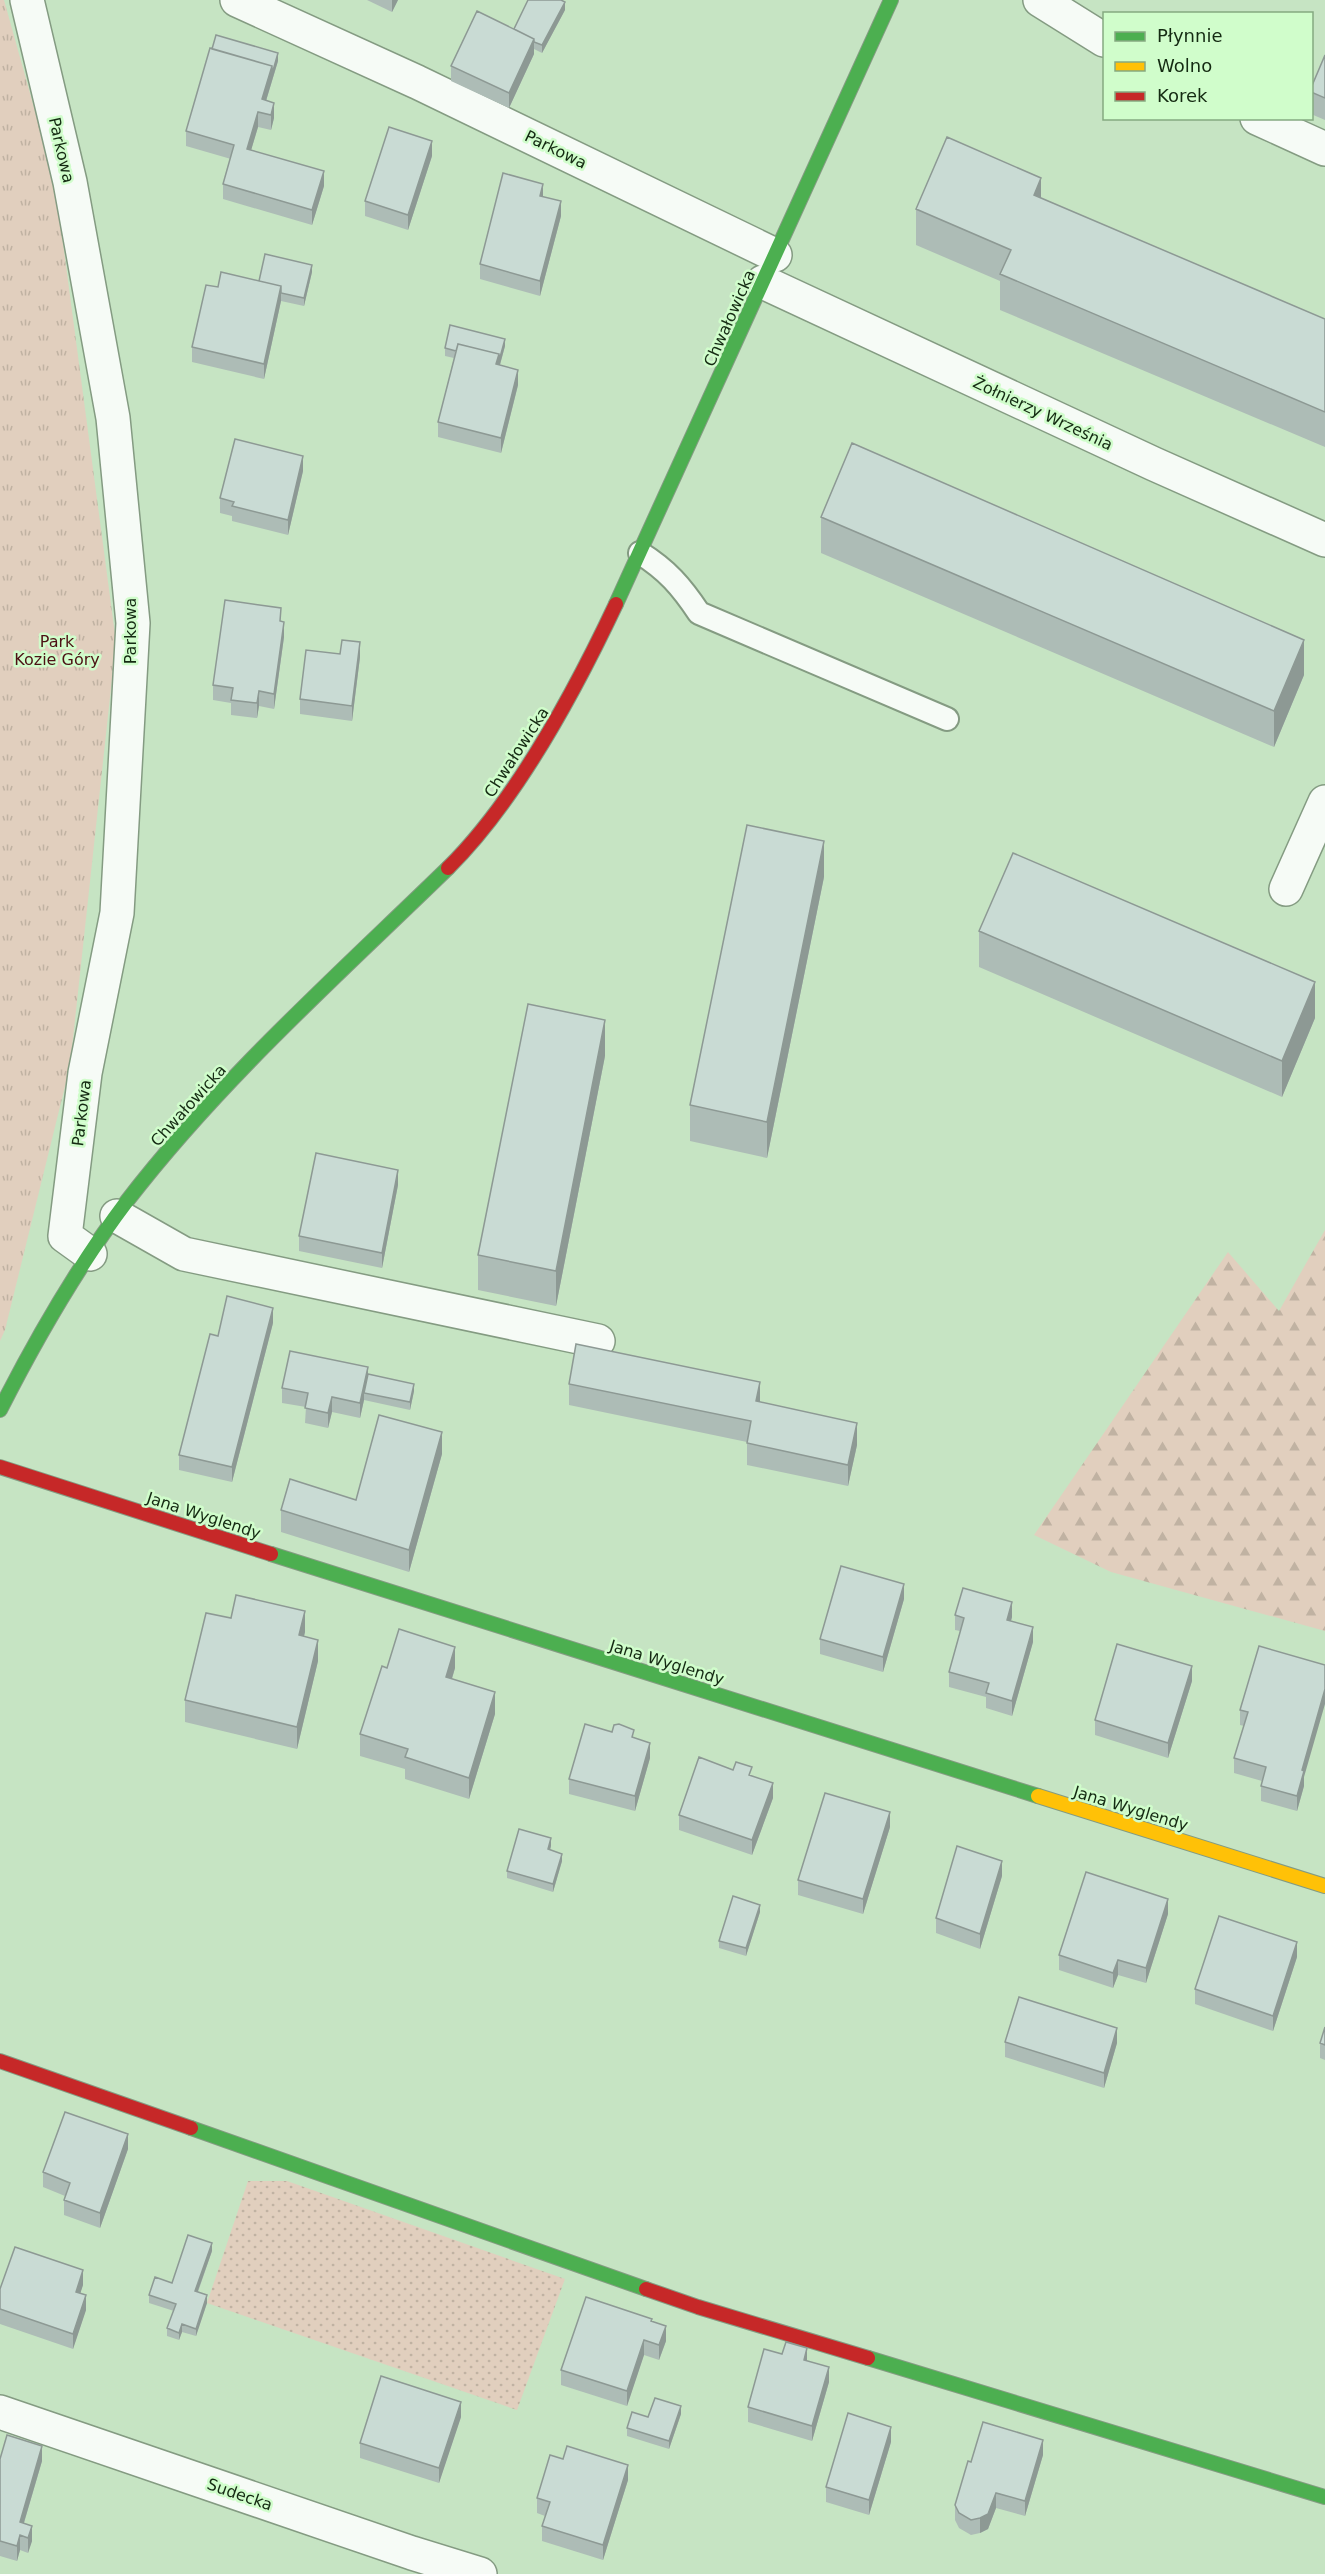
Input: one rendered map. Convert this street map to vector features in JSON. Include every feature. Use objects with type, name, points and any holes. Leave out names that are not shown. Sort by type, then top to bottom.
[{"type":"street","name":"Parkowa","points":[[27,0],[70,182],[113,418],[133,623],[117,913],[86,1073],[65,1236],[90,1254]]},
{"type":"street","name":"Parkowa","points":[[237,0],[417,82],[769,268]]},
{"type":"street","name":"Chwałowicka","points":[[0,1410],[51,1314],[90,1254],[148,1175],[206,1108],[454,862],[485,828],[536,756],[567,705],[640,553],[891,0]]},
{"type":"street","points":[[1040,0],[1103,39]]},
{"type":"street","points":[[1261,120],[1325,149]]},
{"type":"street","name":"Żołnierzy Września","points":[[769,268],[1134,455],[1325,540]]},
{"type":"street","points":[[1286,889],[1325,802]]},
{"type":"street","points":[[117,1216],[184,1254],[598,1341]]},
{"type":"street","name":"Jana Wyglendy","points":[[0,1467],[338,1576],[1325,1886]]},
{"type":"street","points":[[0,2061],[698,2307],[1325,2497]]},
{"type":"street","name":"Sudecka","points":[[0,2412],[412,2553],[480,2574]]},
{"type":"lane","points":[[640,553],[660,566],[678,583],[699,613],[947,719]]},
{"type":"green space","name":"Park Kozie Góry","points":[[0,0],[4,0],[55,183],[116,642],[70,1066],[5,1330],[0,1341]]},
{"type":"green space","points":[[1325,1230],[1325,1631],[1111,1572],[1034,1535],[1228,1252],[1279,1311]]},
{"type":"green space","points":[[248,2181],[287,2181],[565,2279],[517,2410],[207,2303]]},
{"type":"building","points":[[528,0],[565,2],[542,45],[514,29]]},
{"type":"building","points":[[477,11],[534,39],[509,93],[451,66]]},
{"type":"building","points":[[216,35],[278,53],[272,74],[272,66],[212,49]]},
{"type":"building","points":[[210,48],[272,66],[262,99],[274,103],[271,115],[258,112],[247,149],[324,171],[312,210],[223,184],[234,145],[186,131]]},
{"type":"building","points":[[1325,55],[1325,98],[1313,93],[1313,83]]},
{"type":"building","points":[[389,127],[432,141],[408,215],[365,201]]},
{"type":"building","points":[[947,137],[1041,178],[1034,195],[1325,319],[1325,412],[1000,274],[1011,250],[916,209]]},
{"type":"building","points":[[503,173],[543,184],[540,196],[561,201],[540,281],[480,264]]},
{"type":"building","points":[[265,254],[312,265],[304,298],[281,293],[281,286],[259,281]]},
{"type":"building","points":[[221,272],[281,286],[264,364],[192,347],[206,285],[218,287]]},
{"type":"building","points":[[450,325],[505,339],[499,361],[499,354],[458,344],[456,351],[445,348]]},
{"type":"building","points":[[458,344],[499,354],[496,364],[518,370],[501,438],[438,422]]},
{"type":"building","points":[[235,439],[303,456],[288,520],[232,506],[234,502],[220,498]]},
{"type":"building","points":[[852,443],[1304,640],[1274,711],[821,517]]},
{"type":"building","points":[[225,600],[281,608],[280,621],[284,622],[274,694],[259,691],[257,703],[231,700],[233,688],[213,685]]},
{"type":"building","points":[[342,640],[360,642],[352,706],[300,699],[306,650],[340,654]]},
{"type":"building","points":[[747,825],[824,841],[767,1122],[690,1105]]},
{"type":"building","points":[[1013,853],[1315,982],[1282,1061],[979,931]]},
{"type":"building","points":[[528,1004],[605,1020],[556,1271],[478,1255]]},
{"type":"building","points":[[316,1153],[398,1170],[382,1253],[299,1236]]},
{"type":"building","points":[[227,1296],[273,1308],[232,1467],[179,1455],[210,1334],[218,1336]]},
{"type":"building","points":[[576,1344],[760,1382],[756,1401],[857,1423],[848,1465],[747,1443],[751,1421],[569,1384]]},
{"type":"building","points":[[290,1351],[368,1367],[360,1403],[332,1397],[328,1413],[305,1408],[308,1393],[282,1388]]},
{"type":"building","points":[[368,1374],[414,1384],[410,1402],[364,1393]]},
{"type":"building","points":[[379,1415],[442,1432],[409,1550],[281,1510],[290,1479],[356,1500]]},
{"type":"building","points":[[841,1566],[904,1584],[883,1657],[820,1639]]},
{"type":"building","points":[[963,1588],[1012,1602],[1007,1620],[1033,1627],[1012,1701],[986,1693],[989,1683],[949,1672],[964,1618],[955,1615]]},
{"type":"building","points":[[236,1595],[305,1611],[299,1635],[318,1640],[297,1727],[185,1700],[206,1613],[231,1618]]},
{"type":"building","points":[[399,1629],[455,1647],[446,1677],[495,1692],[469,1778],[405,1757],[408,1749],[360,1734],[382,1666],[387,1668]]},
{"type":"building","points":[[1117,1644],[1192,1666],[1168,1743],[1095,1720]]},
{"type":"building","points":[[1259,1646],[1325,1665],[1325,1689],[1297,1796],[1261,1786],[1266,1767],[1234,1758],[1248,1712],[1240,1710]]},
{"type":"building","points":[[585,1724],[612,1732],[614,1725],[619,1724],[634,1730],[632,1737],[650,1743],[635,1796],[569,1779]]},
{"type":"building","points":[[699,1757],[733,1770],[736,1762],[752,1767],[749,1775],[773,1783],[752,1840],[679,1815]]},
{"type":"building","points":[[825,1793],[890,1812],[863,1899],[798,1880]]},
{"type":"building","points":[[519,1829],[551,1838],[548,1849],[562,1854],[553,1884],[507,1871]]},
{"type":"building","points":[[957,1846],[1002,1861],[980,1934],[936,1918]]},
{"type":"building","points":[[1086,1872],[1168,1899],[1146,1968],[1118,1960],[1113,1973],[1059,1955]]},
{"type":"building","points":[[733,1896],[760,1905],[746,1948],[719,1941]]},
{"type":"building","points":[[1219,1916],[1297,1942],[1273,2016],[1195,1989]]},
{"type":"building","points":[[1019,1997],[1117,2028],[1104,2073],[1005,2042]]},
{"type":"building","points":[[1325,2027],[1325,2045],[1320,2043]]},
{"type":"building","points":[[65,2112],[128,2134],[100,2213],[64,2200],[70,2183],[43,2172]]},
{"type":"building","points":[[188,2235],[212,2243],[195,2291],[207,2295],[196,2329],[182,2324],[179,2333],[167,2328],[176,2304],[149,2295],[155,2277],[172,2283]]},
{"type":"building","points":[[15,2247],[83,2270],[76,2292],[86,2295],[73,2334],[0,2309],[0,2289]]},
{"type":"building","points":[[586,2297],[652,2319],[651,2321],[666,2326],[659,2345],[644,2340],[627,2391],[561,2370]]},
{"type":"building","points":[[786,2342],[807,2348],[804,2360],[829,2367],[812,2426],[748,2407],[764,2349],[782,2354]]},
{"type":"building","points":[[381,2376],[461,2402],[439,2468],[360,2443]]},
{"type":"building","points":[[655,2398],[681,2406],[669,2441],[627,2428],[632,2412],[648,2417]]},
{"type":"building","points":[[848,2413],[891,2427],[869,2500],[826,2487]]},
{"type":"building","points":[[983,2422],[1043,2440],[1025,2501],[996,2493],[988,2514],[971,2520],[959,2513],[955,2505]]},
{"type":"building","points":[[7,2435],[42,2446],[20,2522],[32,2526],[28,2538],[20,2535],[17,2546],[0,2541],[0,2459]]},
{"type":"building","points":[[567,2446],[628,2465],[603,2545],[542,2526],[550,2502],[537,2498],[550,2455],[563,2459]]},
{"type":"traffic: fast","points":[[616,604],[891,0]]},
{"type":"traffic: fast","points":[[0,1410],[75,1276],[127,1201],[163,1156],[241,1070],[448,868]]},
{"type":"traffic: fast","points":[[271,1554],[1038,1796]]},
{"type":"traffic: fast","points":[[191,2128],[646,2289]]},
{"type":"traffic: fast","points":[[868,2358],[1325,2497]]},
{"type":"traffic: slow","points":[[1038,1796],[1325,1886]]},
{"type":"traffic: jam","points":[[448,868],[473,841],[521,778],[563,708],[616,604]]},
{"type":"traffic: jam","points":[[0,1467],[271,1554]]},
{"type":"traffic: jam","points":[[0,2061],[191,2128]]},
{"type":"traffic: jam","points":[[646,2289],[868,2358]]}]
